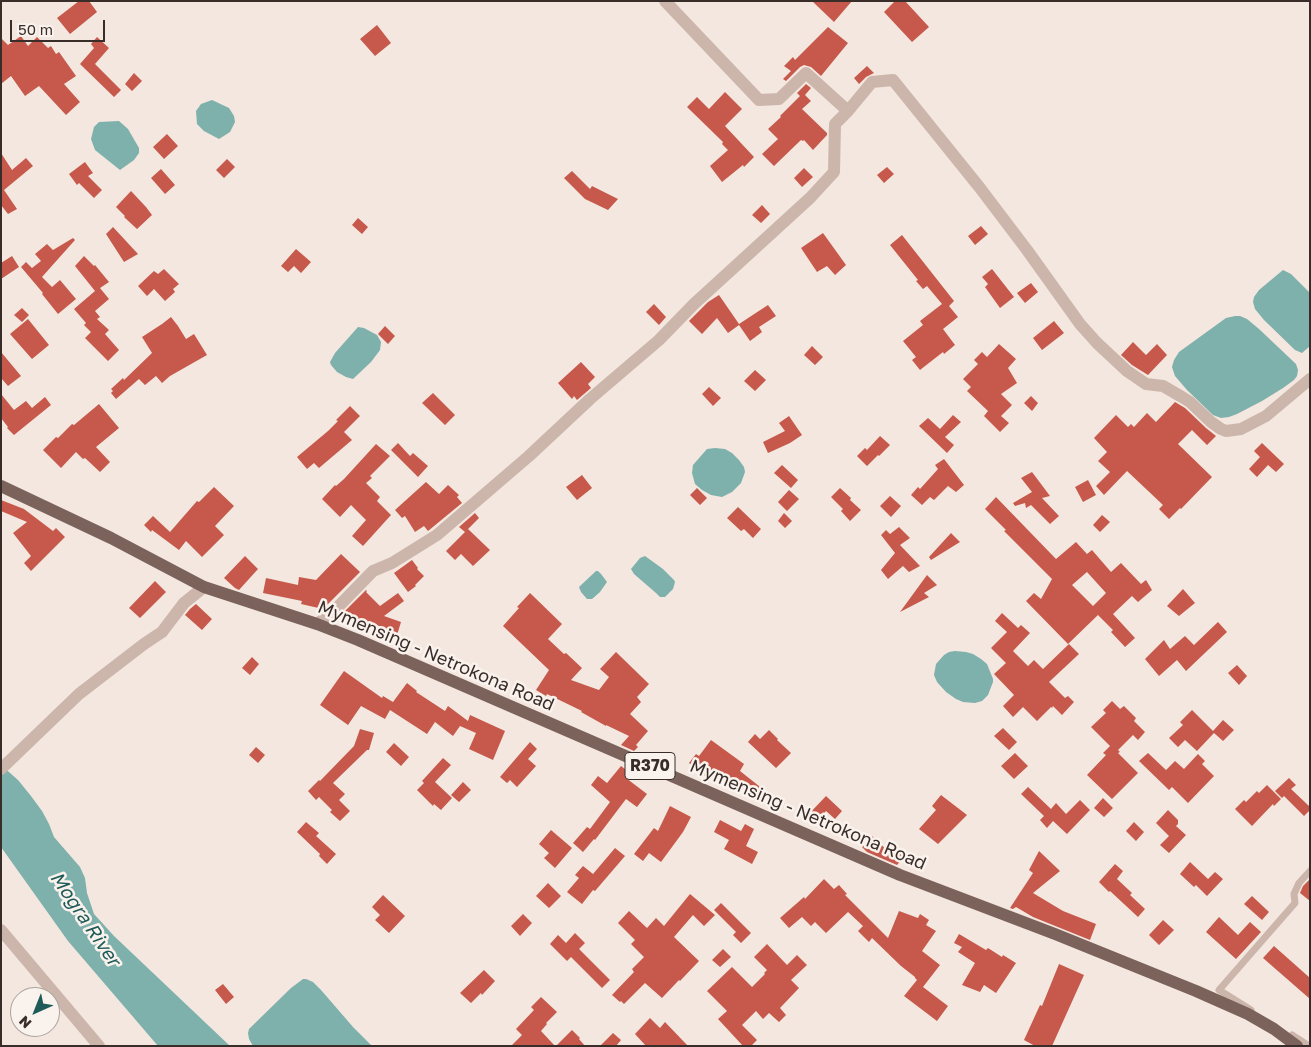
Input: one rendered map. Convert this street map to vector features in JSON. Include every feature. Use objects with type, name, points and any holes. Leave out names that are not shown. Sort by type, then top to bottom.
[{"type":"main road","name":"Mymensing - Netrokona Road","points":[[1,486],[111,538],[204,587],[318,624],[358,640],[900,875],[1055,934],[1196,991],[1248,1014],[1298,1046]]},
{"type":"street","points":[[665,1],[759,100],[779,99],[806,73],[848,112]]},
{"type":"street","points":[[318,624],[333,612],[373,571],[392,563],[437,535],[529,456],[590,399],[660,340],[694,304],[810,198],[834,172],[835,124],[848,112],[872,82],[893,80],[980,188],[1080,324],[1127,371],[1146,384],[1163,386],[1182,396],[1211,422],[1226,431],[1241,429],[1266,416],[1310,379]]},
{"type":"street","points":[[1,769],[79,694],[162,632],[184,603],[204,587]]},
{"type":"street","points":[[1,930],[99,1046]]},
{"type":"lane","points":[[1309,1046],[1219,990],[1295,903],[1294,894],[1299,882],[1310,870]]},
{"type":"water","points":[[212,100],[229,108],[234,116],[235,122],[230,132],[219,139],[204,131],[197,124],[196,111],[201,104]]},
{"type":"water","points":[[119,121],[128,129],[139,148],[139,153],[134,160],[120,170],[95,150],[91,139],[94,127],[99,122]]},
{"type":"water","points":[[1283,270],[1291,274],[1310,293],[1310,346],[1302,353],[1295,350],[1264,320],[1255,309],[1253,302],[1259,290]]},
{"type":"water","points":[[1235,316],[1247,319],[1259,329],[1296,364],[1298,370],[1294,380],[1283,388],[1237,414],[1221,418],[1213,415],[1187,390],[1175,376],[1172,367],[1179,352],[1226,318]]},
{"type":"water","points":[[358,327],[377,335],[381,342],[380,350],[371,362],[353,379],[337,372],[330,362],[335,353]]},
{"type":"water","points":[[707,449],[725,449],[732,453],[744,467],[745,472],[741,483],[732,492],[722,497],[711,495],[702,490],[695,484],[692,473],[693,465]]},
{"type":"water","points":[[645,556],[663,569],[675,582],[673,589],[665,597],[660,597],[634,574],[631,569],[640,558]]},
{"type":"water","points":[[596,571],[607,582],[592,599],[587,599],[579,587]]},
{"type":"water","points":[[955,651],[973,654],[987,664],[993,682],[988,695],[982,701],[975,703],[963,702],[946,692],[937,682],[934,675],[936,664],[944,655]]},
{"type":"water","name":"Mogra River","points":[[1,765],[18,780],[31,796],[42,811],[54,837],[80,867],[85,878],[87,893],[94,914],[114,936],[230,1046],[158,1046],[68,941],[1,847]]},
{"type":"water","points":[[303,979],[313,982],[372,1046],[253,1046],[249,1039],[249,1029],[291,988]]},
{"type":"building","points":[[79,1],[89,1],[97,12],[70,34],[57,18]]},
{"type":"building","points":[[812,1],[852,1],[834,22]]},
{"type":"building","points":[[895,1],[905,1],[929,27],[912,42],[884,12]]},
{"type":"building","points":[[377,25],[391,43],[375,56],[360,39]]},
{"type":"building","points":[[828,27],[848,43],[821,76],[811,67],[804,65],[786,81],[783,79],[791,71],[784,66],[793,57],[795,60]]},
{"type":"building","points":[[21,36],[28,46],[37,37],[48,48],[51,46],[56,54],[59,52],[76,76],[64,84],[80,102],[66,115],[39,86],[25,96],[11,76],[1,84],[1,38],[8,45]]},
{"type":"building","points":[[97,37],[109,48],[95,64],[121,90],[114,97],[80,64],[94,48],[91,44]]},
{"type":"building","points":[[867,66],[874,73],[866,77],[859,84],[854,78]]},
{"type":"building","points":[[134,73],[142,81],[132,91],[125,84]]},
{"type":"building","points":[[806,84],[811,88],[805,95],[811,101],[802,109],[827,135],[813,150],[804,140],[801,140],[774,166],[762,154],[778,139],[768,129],[800,96],[797,93]]},
{"type":"building","points":[[725,92],[742,109],[725,126],[754,157],[744,167],[743,165],[722,182],[710,166],[728,150],[722,144],[723,142],[687,107],[697,97],[709,109]]},
{"type":"building","points":[[167,134],[178,146],[164,159],[153,147]]},
{"type":"building","points":[[1,153],[12,170],[26,158],[33,166],[4,190],[17,209],[8,214],[1,205]]},
{"type":"building","points":[[227,159],[235,167],[224,178],[216,170]]},
{"type":"building","points":[[85,162],[93,173],[88,176],[102,190],[94,198],[79,183],[77,185],[69,174]]},
{"type":"building","points":[[887,167],[894,174],[884,183],[877,175]]},
{"type":"building","points":[[804,168],[813,177],[802,187],[794,178]]},
{"type":"building","points":[[161,169],[175,185],[165,194],[151,178]]},
{"type":"building","points":[[572,171],[590,189],[592,186],[618,199],[608,210],[585,199],[564,178]]},
{"type":"building","points":[[131,191],[152,215],[137,229],[116,207]]},
{"type":"building","points":[[762,205],[770,214],[761,223],[752,215]]},
{"type":"building","points":[[358,218],[368,227],[362,234],[352,225]]},
{"type":"building","points":[[981,226],[988,234],[975,245],[968,236]]},
{"type":"building","points":[[113,227],[138,254],[124,262],[106,234]]},
{"type":"building","points":[[823,233],[846,265],[835,275],[827,266],[817,272],[801,248]]},
{"type":"building","points":[[902,235],[954,301],[949,306],[958,317],[943,329],[955,345],[920,370],[912,360],[916,357],[903,341],[923,325],[920,321],[942,304],[927,286],[923,289],[890,245]]},
{"type":"building","points":[[73,238],[75,240],[42,277],[52,287],[60,280],[76,299],[58,314],[21,267],[26,262],[32,268],[41,261],[35,254],[47,244],[53,250]]},
{"type":"building","points":[[296,249],[311,262],[301,273],[294,266],[288,272],[281,266]]},
{"type":"building","points":[[12,256],[19,267],[1,279],[1,263]]},
{"type":"building","points":[[84,256],[95,265],[109,282],[100,288],[109,299],[95,311],[100,317],[97,319],[109,330],[105,334],[119,350],[108,361],[85,338],[91,332],[74,309],[95,291],[75,266]]},
{"type":"building","points":[[164,269],[179,284],[173,289],[175,292],[165,301],[154,289],[147,296],[138,286],[154,271],[158,274]]},
{"type":"building","points":[[992,269],[1014,297],[1000,308],[985,287],[988,284],[982,277]]},
{"type":"building","points":[[1031,283],[1038,292],[1025,303],[1017,293]]},
{"type":"building","points":[[719,295],[739,324],[768,305],[776,316],[759,327],[762,332],[750,341],[739,325],[728,333],[717,318],[702,334],[689,321],[708,302]]},
{"type":"building","points":[[654,304],[666,317],[659,325],[646,312]]},
{"type":"building","points":[[22,308],[29,315],[22,322],[14,315]]},
{"type":"building","points":[[171,317],[186,339],[194,334],[207,355],[170,376],[162,383],[156,376],[145,385],[139,379],[116,399],[111,393],[113,391],[111,389],[123,378],[124,380],[152,353],[142,337]]},
{"type":"building","points":[[28,319],[49,345],[32,359],[10,334]]},
{"type":"building","points":[[1054,321],[1064,333],[1042,350],[1033,338]]},
{"type":"building","points":[[385,326],[395,336],[388,344],[378,334]]},
{"type":"building","points":[[1133,342],[1146,355],[1157,344],[1167,355],[1148,375],[1121,355]]},
{"type":"building","points":[[999,344],[1016,359],[1008,368],[1017,383],[1001,394],[1012,405],[1001,416],[1009,423],[1000,432],[984,416],[988,411],[967,391],[971,387],[963,379],[978,364],[974,360],[982,352],[987,357]]},
{"type":"building","points":[[812,346],[823,357],[815,365],[804,355]]},
{"type":"building","points":[[1,352],[21,376],[8,386],[1,378]]},
{"type":"building","points":[[581,362],[595,377],[588,384],[591,388],[577,400],[574,396],[572,399],[558,383]]},
{"type":"building","points":[[755,370],[766,380],[755,391],[744,381]]},
{"type":"building","points":[[709,387],[721,398],[713,406],[702,394]]},
{"type":"building","points":[[433,393],[455,415],[445,425],[422,403]]},
{"type":"building","points":[[1,394],[14,410],[26,401],[32,408],[45,397],[51,405],[14,435],[1,418]]},
{"type":"building","points":[[1031,396],[1038,403],[1032,411],[1024,403]]},
{"type":"building","points":[[1175,402],[1185,408],[1216,436],[1207,445],[1192,430],[1178,444],[1212,477],[1169,519],[1159,509],[1163,505],[1127,471],[1104,495],[1096,486],[1110,472],[1098,461],[1107,452],[1094,438],[1116,415],[1128,427],[1131,424],[1134,427],[1147,413],[1156,422]]},
{"type":"building","points":[[99,404],[119,428],[96,447],[110,462],[100,472],[76,452],[61,468],[43,450],[56,437],[58,438],[72,424],[74,425]]},
{"type":"building","points":[[350,406],[360,416],[344,432],[352,440],[319,468],[314,463],[307,469],[297,457],[328,431]]},
{"type":"building","points":[[953,415],[961,422],[945,437],[954,445],[947,453],[919,426],[928,418],[940,429]]},
{"type":"building","points":[[789,416],[802,435],[768,453],[763,442],[785,431],[779,423]]},
{"type":"building","points":[[880,436],[890,445],[867,466],[857,456],[865,448],[867,450]]},
{"type":"building","points":[[398,443],[410,456],[413,453],[428,466],[418,477],[391,450]]},
{"type":"building","points":[[1262,443],[1284,464],[1276,472],[1268,465],[1257,477],[1249,469],[1260,457],[1254,451]]},
{"type":"building","points":[[376,444],[390,456],[370,476],[372,478],[366,483],[380,497],[377,501],[391,515],[363,546],[352,536],[366,520],[351,505],[340,517],[322,499],[335,485],[344,479]]},
{"type":"building","points":[[944,459],[964,485],[956,492],[948,486],[934,500],[930,497],[922,505],[911,495],[918,487],[920,489],[938,469],[935,465]]},
{"type":"building","points":[[782,465],[798,480],[791,488],[774,473]]},
{"type":"building","points":[[1032,472],[1050,496],[1042,498],[1059,516],[1050,524],[1031,505],[1026,508],[1025,503],[1015,506],[1013,503],[1032,492],[1021,478]]},
{"type":"building","points":[[582,475],[592,488],[577,500],[566,487]]},
{"type":"building","points":[[1088,480],[1096,495],[1083,502],[1075,487]]},
{"type":"building","points":[[426,482],[439,494],[448,485],[459,495],[457,497],[462,503],[428,531],[424,526],[415,532],[405,516],[402,518],[395,510]]},
{"type":"building","points":[[214,487],[234,506],[215,526],[224,535],[202,557],[186,541],[179,550],[152,530],[151,532],[144,525],[153,516],[170,532],[197,501],[199,502]]},
{"type":"building","points":[[697,488],[707,498],[700,505],[690,495]]},
{"type":"building","points":[[840,488],[861,510],[850,521],[841,511],[843,509],[831,497]]},
{"type":"building","points":[[789,490],[799,499],[787,511],[778,502]]},
{"type":"building","points":[[890,496],[901,506],[891,517],[880,506]]},
{"type":"building","points":[[996,497],[1056,559],[1076,542],[1087,554],[1092,550],[1111,572],[1121,563],[1141,584],[1146,580],[1152,590],[1138,602],[1132,596],[1113,614],[1135,638],[1125,647],[1111,632],[1113,630],[1098,615],[1068,644],[1026,601],[1034,593],[1041,599],[1052,579],[985,509]],"holes":[[[1087,572],[1106,593],[1093,606],[1072,585]]]},
{"type":"building","points":[[1,500],[24,509],[53,531],[56,528],[65,537],[31,571],[24,563],[31,556],[13,533],[27,522],[1,511]]},
{"type":"building","points":[[738,507],[761,529],[753,538],[744,529],[741,531],[727,518]]},
{"type":"building","points":[[475,513],[479,518],[465,532],[459,527]]},
{"type":"building","points":[[784,513],[792,521],[785,528],[778,521]]},
{"type":"building","points":[[1102,515],[1110,522],[1100,532],[1093,525]]},
{"type":"building","points":[[899,527],[910,538],[900,545],[920,566],[909,572],[903,566],[888,579],[881,570],[895,553],[881,535],[886,530],[890,534]]},
{"type":"building","points":[[468,529],[490,550],[473,566],[461,554],[455,560],[446,551]]},
{"type":"building","points":[[951,533],[960,542],[931,560],[929,557]]},
{"type":"building","points":[[341,554],[360,572],[323,609],[301,604],[302,601],[263,593],[266,578],[298,585],[299,577],[316,580]]},
{"type":"building","points":[[245,556],[258,569],[239,590],[224,578]]},
{"type":"building","points":[[412,560],[424,576],[408,592],[394,573]]},
{"type":"building","points":[[927,575],[937,585],[924,593],[929,597],[900,612]]},
{"type":"building","points":[[155,581],[166,592],[140,618],[129,608]]},
{"type":"building","points":[[1183,589],[1195,603],[1179,616],[1167,606]]},
{"type":"building","points":[[366,590],[380,606],[398,593],[404,601],[384,616],[401,622],[397,635],[387,632],[388,629],[359,619],[356,622],[344,612]]},
{"type":"building","points":[[530,593],[562,624],[548,639],[582,668],[571,680],[599,690],[609,677],[600,669],[616,652],[649,684],[637,697],[641,702],[630,714],[648,731],[636,745],[638,747],[634,751],[621,745],[629,736],[606,726],[582,711],[536,690],[549,670],[503,626]]},
{"type":"building","points":[[196,604],[212,619],[202,630],[185,615]]},
{"type":"building","points":[[1002,613],[1018,628],[1021,625],[1030,633],[1013,651],[1028,666],[1034,660],[1043,669],[1069,644],[1079,654],[1049,682],[1065,698],[1068,696],[1074,702],[1062,715],[1053,706],[1037,721],[1023,707],[1013,717],[1003,706],[1014,695],[994,674],[1006,663],[991,648],[1007,632],[995,621]]},
{"type":"building","points":[[1218,622],[1227,632],[1186,671],[1177,660],[1159,676],[1145,659],[1164,640],[1170,649],[1185,636],[1194,645]]},
{"type":"building","points":[[252,657],[259,664],[250,675],[242,668]]},
{"type":"building","points":[[1237,665],[1247,676],[1239,685],[1228,673]]},
{"type":"building","points":[[344,671],[382,698],[383,696],[393,702],[407,683],[416,692],[445,711],[448,706],[468,721],[470,715],[505,731],[493,760],[469,749],[476,733],[460,726],[453,736],[435,722],[427,734],[390,710],[385,719],[361,706],[348,725],[320,705]]},
{"type":"building","points":[[1112,701],[1120,709],[1124,706],[1136,718],[1134,721],[1145,732],[1138,740],[1133,735],[1118,750],[1120,752],[1118,753],[1138,773],[1112,799],[1087,775],[1106,755],[1103,753],[1110,746],[1091,727],[1106,713],[1103,710]]},
{"type":"building","points":[[1192,710],[1213,731],[1223,720],[1234,730],[1223,741],[1214,733],[1197,751],[1185,740],[1178,747],[1169,738],[1183,725],[1180,722]]},
{"type":"building","points":[[1003,728],[1017,742],[1009,750],[994,736]]},
{"type":"building","points":[[360,729],[374,733],[369,750],[333,783],[345,794],[339,800],[350,811],[340,821],[330,812],[332,810],[319,797],[316,800],[308,791],[354,746]]},
{"type":"building","points":[[769,730],[791,753],[776,768],[748,742],[755,734],[760,739]]},
{"type":"building","points":[[711,740],[744,764],[740,771],[764,790],[756,800],[732,781],[729,784],[711,770],[706,777],[689,763],[696,754],[699,756]]},
{"type":"building","points":[[530,742],[537,749],[528,759],[536,766],[517,787],[510,780],[507,783],[500,777]]},
{"type":"building","points":[[394,743],[409,757],[401,766],[386,752]]},
{"type":"building","points":[[256,747],[265,755],[258,763],[249,755]]},
{"type":"building","points":[[1015,753],[1028,766],[1014,779],[1001,766]]},
{"type":"building","points":[[1148,753],[1166,770],[1175,761],[1184,769],[1198,754],[1205,761],[1202,764],[1214,776],[1188,803],[1172,787],[1169,790],[1139,761]]},
{"type":"building","points":[[443,758],[451,765],[435,782],[452,798],[441,810],[434,804],[433,806],[417,790],[424,783],[422,781]]},
{"type":"building","points":[[621,766],[630,773],[626,778],[647,794],[637,807],[626,799],[595,840],[583,852],[573,843],[587,827],[590,829],[610,802],[591,785],[598,776],[607,783]]},
{"type":"building","points":[[1289,778],[1296,785],[1291,789],[1310,807],[1310,810],[1304,816],[1284,796],[1282,798],[1275,791]]},
{"type":"building","points":[[463,782],[471,790],[459,802],[451,795]]},
{"type":"building","points":[[1267,785],[1281,799],[1274,806],[1273,804],[1252,826],[1235,809],[1244,800],[1246,802],[1257,791],[1259,793]]},
{"type":"building","points":[[1028,787],[1051,809],[1056,803],[1066,814],[1080,800],[1090,810],[1067,834],[1053,821],[1047,828],[1040,820],[1044,816],[1021,794]]},
{"type":"building","points":[[941,795],[967,815],[938,844],[919,829],[936,810],[932,806]]},
{"type":"building","points":[[826,796],[842,811],[835,819],[826,811],[814,824],[806,817]]},
{"type":"building","points":[[1103,798],[1113,808],[1104,817],[1094,808]]},
{"type":"building","points":[[670,806],[691,817],[683,832],[661,862],[649,853],[643,861],[634,854],[654,828],[658,831]]},
{"type":"building","points":[[1168,810],[1178,820],[1176,826],[1186,835],[1169,853],[1160,845],[1169,836],[1156,823]]},
{"type":"building","points":[[720,820],[741,831],[745,824],[754,829],[746,846],[758,852],[752,864],[724,849],[729,840],[714,832]]},
{"type":"building","points":[[306,822],[319,833],[316,836],[336,854],[327,864],[319,856],[320,854],[297,832]]},
{"type":"building","points":[[1134,822],[1144,832],[1136,841],[1126,831]]},
{"type":"building","points":[[551,830],[572,848],[555,868],[544,858],[549,853],[539,844]]},
{"type":"building","points":[[872,836],[891,854],[897,847],[906,855],[897,865],[867,852],[862,847]]},
{"type":"building","points":[[615,848],[625,856],[582,904],[567,892],[579,878],[575,875],[583,866],[593,874]]},
{"type":"building","points":[[1039,851],[1060,871],[1033,893],[1063,911],[1096,924],[1090,940],[1033,917],[1016,907],[1010,908],[1033,873],[1029,870]]},
{"type":"building","points":[[1190,862],[1208,879],[1215,872],[1223,879],[1207,896],[1196,885],[1194,887],[1180,874]]},
{"type":"building","points":[[1115,864],[1123,871],[1117,879],[1145,909],[1138,917],[1099,882]]},
{"type":"building","points":[[824,879],[834,889],[839,885],[847,894],[845,895],[888,938],[899,911],[918,918],[920,914],[929,920],[926,925],[936,931],[922,951],[940,965],[923,987],[948,1006],[937,1021],[904,996],[917,980],[915,977],[872,938],[869,942],[858,931],[863,926],[848,912],[826,933],[815,922],[811,926],[802,917],[789,928],[780,918],[804,897],[805,899]]},
{"type":"building","points":[[1310,879],[1310,901],[1300,893],[1303,886]]},
{"type":"building","points":[[548,883],[561,896],[549,908],[536,896]]},
{"type":"building","points":[[690,894],[715,915],[704,926],[693,915],[674,937],[699,961],[662,998],[645,983],[624,1004],[620,1002],[612,995],[634,972],[632,969],[644,957],[631,944],[635,940],[618,923],[629,911],[647,928],[656,918],[664,926]]},
{"type":"building","points":[[383,895],[405,916],[389,933],[375,920],[380,915],[372,907]]},
{"type":"building","points":[[1252,896],[1269,912],[1262,920],[1244,904]]},
{"type":"building","points":[[721,903],[751,933],[741,943],[733,935],[736,932],[714,910]]},
{"type":"building","points":[[523,914],[532,923],[520,936],[511,926]]},
{"type":"building","points":[[1219,917],[1238,935],[1250,922],[1261,932],[1236,959],[1206,932]]},
{"type":"building","points":[[1163,920],[1174,930],[1159,945],[1149,935]]},
{"type":"building","points":[[575,933],[585,943],[579,949],[610,980],[602,988],[571,957],[567,961],[550,944],[558,935],[566,943]]},
{"type":"building","points":[[959,934],[986,950],[988,948],[1016,963],[996,993],[984,985],[980,992],[962,985],[975,963],[958,952],[962,947],[954,943]]},
{"type":"building","points":[[767,944],[787,965],[797,955],[807,965],[791,980],[799,988],[780,1008],[786,1015],[779,1022],[769,1013],[763,1019],[756,1011],[742,1025],[757,1040],[751,1046],[743,1046],[718,1019],[727,1011],[707,991],[732,967],[752,987],[767,970],[754,957]]},
{"type":"building","points":[[1274,946],[1310,978],[1310,999],[1263,958]]},
{"type":"building","points":[[723,949],[731,957],[720,967],[712,960]]},
{"type":"building","points":[[1059,964],[1084,975],[1052,1046],[1035,1046],[1024,1040],[1040,1005],[1042,1006]]},
{"type":"building","points":[[484,970],[495,981],[482,995],[481,993],[471,1003],[460,993]]},
{"type":"building","points":[[223,984],[234,997],[226,1004],[215,990]]},
{"type":"building","points":[[541,997],[557,1012],[541,1031],[555,1046],[511,1046],[522,1035],[516,1029],[534,1010],[531,1007]]},
{"type":"building","points":[[650,1018],[660,1028],[665,1022],[688,1046],[646,1046],[635,1034]]},
{"type":"building","points":[[572,1030],[585,1046],[556,1046]]},
{"type":"building","points":[[613,1033],[621,1040],[616,1046],[600,1046]]}]
